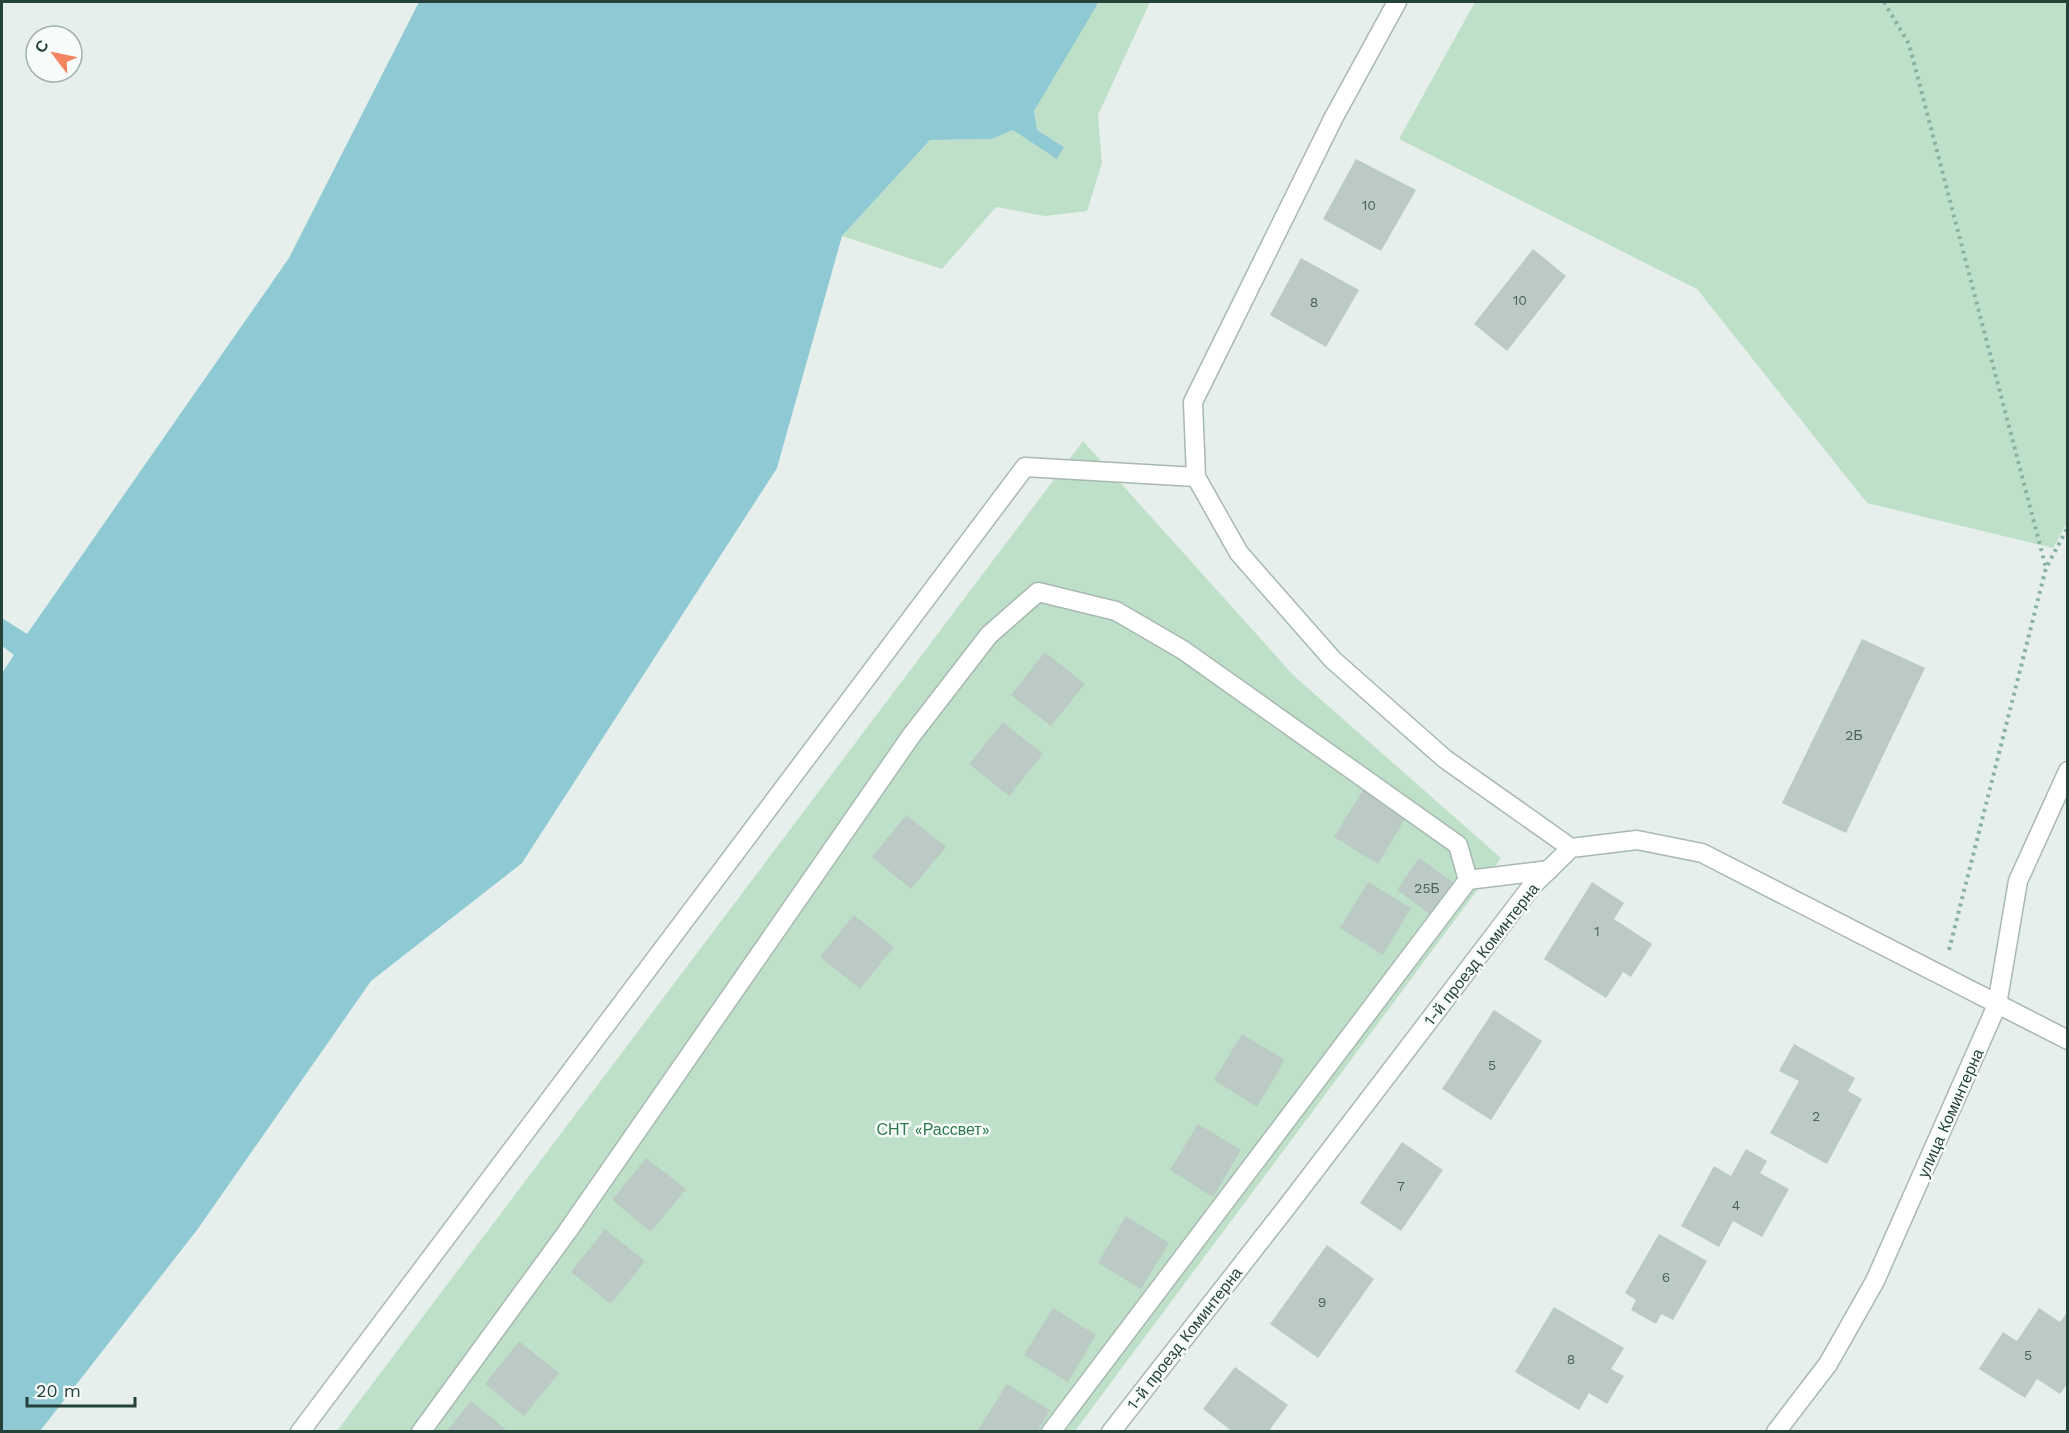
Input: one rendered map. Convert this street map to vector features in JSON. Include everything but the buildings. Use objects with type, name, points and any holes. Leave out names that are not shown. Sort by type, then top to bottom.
[{"type":"street","points":[[1397,2],[1334,117],[1193,402],[1196,477],[1239,553],[1333,660],[1445,759],[1571,848],[1637,840],[1702,853],[2067,1040]]},
{"type":"street","points":[[300,1431],[1025,467],[1196,477]]},
{"type":"street","points":[[421,1431],[567,1232],[911,736],[989,635],[1038,592],[1116,611],[1183,650],[1458,845],[1468,880]]},
{"type":"street","name":"улица Коминтерна","points":[[1776,1431],[1828,1364],[1875,1281],[1997,1005],[2018,881],[2067,771]]},
{"type":"street","name":"1-й проезд Коминтерна","points":[[1111,1431],[1286,1208],[1531,887],[1571,848]]},
{"type":"street","points":[[1052,1431],[1468,880],[1549,870]]},
{"type":"path","points":[[1884,2],[1909,44],[2046,568]]},
{"type":"path","points":[[1942,976],[2046,568],[2067,527]]},
{"type":"green space","points":[[1097,2],[1150,2],[1098,115],[1102,163],[1087,211],[1045,216],[996,207],[942,269],[842,236],[930,140],[992,139],[1013,130],[1064,147],[1037,130],[1034,111]]},
{"type":"green space","points":[[1475,2],[2067,2],[2068,521],[2053,548],[1867,503],[1697,289],[1399,139]]},
{"type":"green space","name":"СНТ «Рассвет»","points":[[1083,441],[1293,675],[1501,858],[1075,1431],[336,1432]]},
{"type":"water","points":[[419,2],[1097,2],[1097,5],[1034,111],[1037,130],[1064,147],[1057,159],[1013,130],[992,139],[930,140],[842,236],[777,468],[522,863],[371,981],[197,1230],[40,1431],[2,1431],[2,673],[14,655],[2,646],[2,618],[27,634],[289,258]]}]
